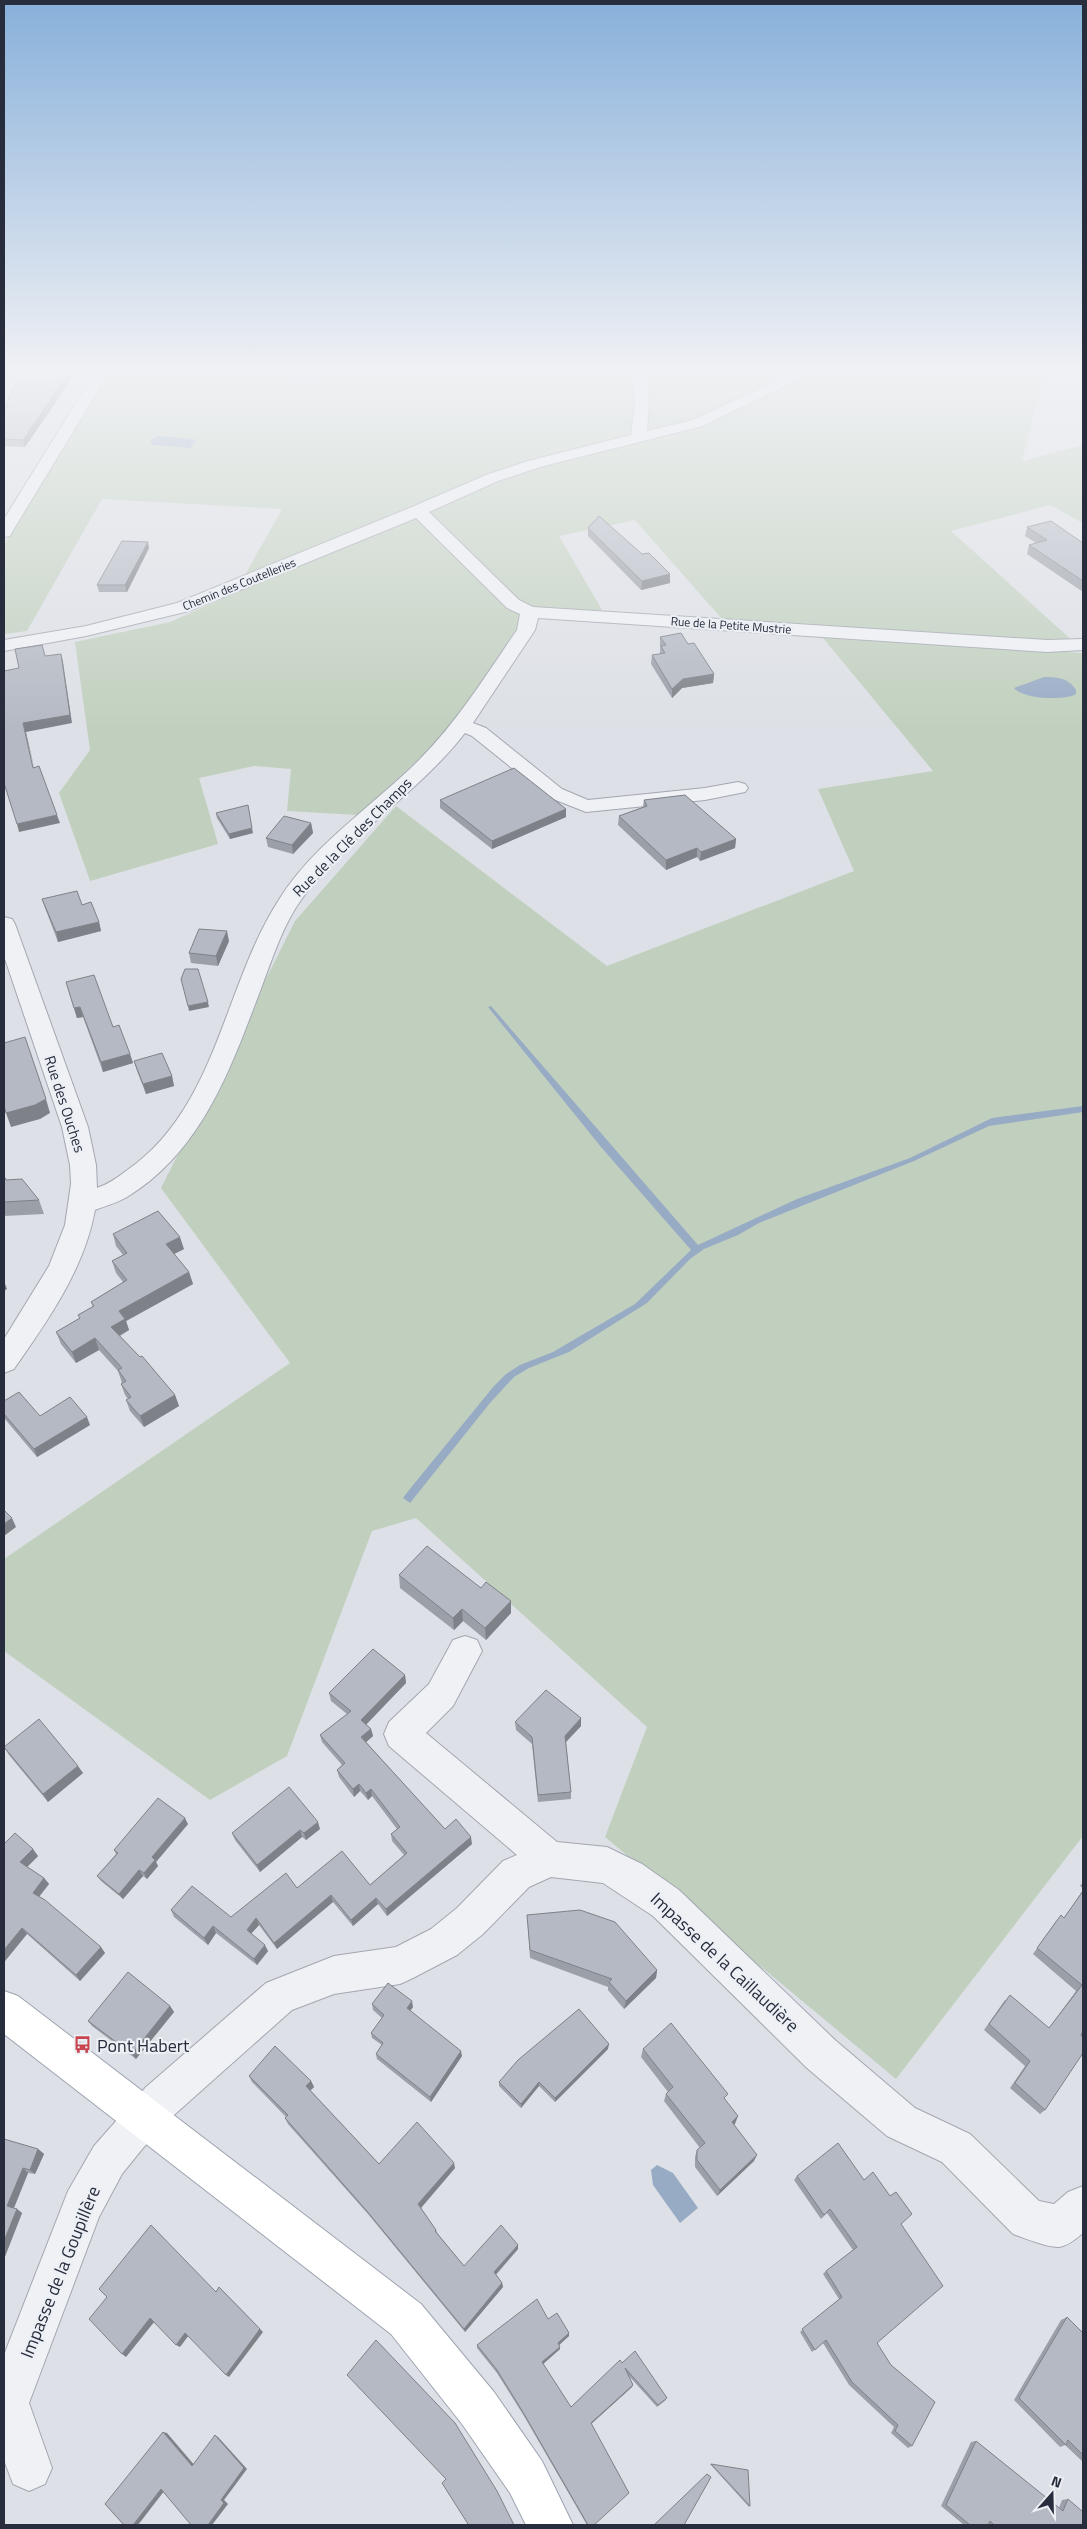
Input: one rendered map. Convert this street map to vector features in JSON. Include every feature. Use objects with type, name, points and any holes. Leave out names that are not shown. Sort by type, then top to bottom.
[{"type":"main road","points":[[4,2010],[406,2319],[478,2408],[526,2477],[550,2525]]},
{"type":"street","points":[[4,532],[29,492]]},
{"type":"street","name":"Chemin des Coutelleries","points":[[4,645],[86,631],[183,607],[462,492]]},
{"type":"street","name":"Rue de la Petite Mustrie","points":[[418,511],[513,604],[530,612],[1047,646],[1083,646]]},
{"type":"street","name":"Rue de la Clé des Champs","points":[[83,1204],[118,1190],[161,1159],[191,1122],[213,1080],[267,944],[296,891],[347,838],[442,748],[462,725],[526,630],[530,612]]},
{"type":"street","points":[[462,725],[479,732],[555,793],[586,806],[705,794],[738,788]]},
{"type":"street","name":"Rue des Ouches","points":[[4,924],[71,1115],[84,1164],[83,1204],[71,1249],[44,1303],[4,1361]]},
{"type":"street","points":[[465,1651],[441,1695],[401,1734],[550,1859]]},
{"type":"street","name":"Impasse de la Caillaudière","points":[[144,2116],[279,1996],[334,1975],[400,1965],[444,1942],[470,1921],[516,1874],[550,1859],[607,1865],[666,1903],[828,2060],[900,2122],[956,2148],[1028,2219],[1059,2226],[1083,2207]]},
{"type":"street","name":"Impasse de la Goupillère","points":[[29,2468],[7,2403],[83,2206],[108,2160],[144,2116]]},
{"type":"green space","points":[[36,492],[1083,492],[1083,523],[1050,505],[951,531],[1075,643],[722,619],[635,520],[559,536],[602,610],[529,619],[463,718],[358,815],[287,811],[291,769],[254,766],[199,778],[218,844],[90,881],[59,793],[90,750],[75,642],[170,622],[235,593],[282,509],[102,499],[27,631],[4,634],[4,545]]},
{"type":"green space","points":[[823,638],[1083,653],[1083,1836],[896,2079],[605,1837],[647,1727],[416,1518],[372,1531],[287,1756],[210,1800],[4,1651],[4,1559],[290,1363],[161,1188],[295,921],[396,806],[607,966],[854,871],[818,789],[933,771]]},
{"type":"water","points":[[1044,677],[1058,678],[1070,683],[1076,690],[1076,694],[1063,698],[1044,698],[1026,695],[1014,688]]},
{"type":"water","points":[[491,1006],[698,1245],[797,1199],[910,1158],[992,1118],[1083,1106],[1083,1112],[989,1126],[914,1161],[759,1223],[738,1235],[704,1249],[690,1259],[647,1303],[569,1352],[529,1368],[514,1377],[490,1403],[410,1503],[403,1498],[494,1386],[506,1374],[520,1365],[553,1352],[635,1304],[691,1250],[601,1147],[488,1007]]},
{"type":"water","points":[[657,2165],[673,2173],[698,2208],[680,2223],[653,2185],[651,2170]]},
{"type":"building","points":[[599,516],[642,554],[649,553],[670,574],[642,581],[588,528]]},
{"type":"building","points":[[1051,521],[1083,543],[1083,581],[1029,545],[1047,540],[1027,527]]},
{"type":"building","points":[[122,541],[148,542],[125,585],[97,585]]},
{"type":"building","points":[[681,633],[688,644],[694,643],[714,674],[683,679],[672,689],[652,655],[665,653],[661,646],[666,645],[660,637]]},
{"type":"building","points":[[42,645],[45,656],[61,654],[70,715],[23,723],[33,768],[39,766],[57,815],[17,824],[4,783],[4,671],[19,668],[15,649]]},
{"type":"building","points":[[514,768],[566,809],[492,841],[440,800]]},
{"type":"building","points":[[685,795],[736,839],[701,852],[697,848],[666,860],[619,816],[647,806],[644,800]]},
{"type":"building","points":[[248,805],[252,828],[229,834],[216,813]]},
{"type":"building","points":[[284,816],[311,823],[292,845],[266,838]]},
{"type":"building","points":[[77,891],[82,905],[91,902],[99,922],[56,932],[42,899]]},
{"type":"building","points":[[199,929],[227,931],[216,956],[189,953]]},
{"type":"building","points":[[185,969],[198,969],[208,1002],[188,1006],[181,979]]},
{"type":"building","points":[[94,975],[113,1027],[119,1025],[130,1054],[101,1062],[80,1007],[74,1008],[66,982]]},
{"type":"building","points":[[25,1037],[46,1099],[35,1105],[6,1113],[4,1106],[4,1043]]},
{"type":"building","points":[[162,1053],[172,1076],[143,1084],[134,1061]]},
{"type":"building","points":[[4,1176],[6,1180],[22,1179],[39,1200],[4,1202]]},
{"type":"building","points":[[158,1211],[180,1237],[166,1244],[189,1272],[119,1311],[125,1319],[111,1327],[140,1357],[142,1356],[175,1395],[140,1416],[126,1400],[131,1397],[121,1384],[126,1381],[118,1370],[122,1368],[95,1338],[72,1352],[56,1332],[80,1318],[78,1315],[94,1306],[91,1302],[127,1280],[112,1261],[127,1253],[113,1234]]},
{"type":"building","points":[[19,1392],[40,1416],[70,1397],[87,1417],[34,1449],[4,1414],[4,1401]]},
{"type":"building","points":[[4,1510],[12,1518],[4,1524]]},
{"type":"building","points":[[427,1546],[481,1588],[486,1582],[511,1601],[485,1628],[462,1609],[453,1618],[399,1575]]},
{"type":"building","points":[[373,1649],[405,1675],[361,1720],[371,1729],[361,1737],[445,1829],[456,1819],[471,1837],[386,1909],[376,1898],[351,1920],[331,1895],[274,1943],[256,1918],[247,1930],[265,1945],[254,1959],[213,1926],[204,1938],[171,1910],[192,1886],[231,1917],[286,1873],[297,1888],[342,1851],[370,1885],[407,1853],[391,1834],[400,1827],[371,1789],[366,1793],[359,1784],[353,1789],[337,1770],[345,1763],[320,1735],[351,1711],[329,1693]]},
{"type":"building","points":[[546,1690],[581,1718],[565,1736],[571,1792],[538,1795],[532,1737],[515,1722]]},
{"type":"building","points":[[39,1719],[78,1766],[43,1794],[4,1747]]},
{"type":"building","points":[[289,1787],[318,1822],[304,1833],[300,1830],[257,1865],[232,1833]]},
{"type":"building","points":[[158,1798],[185,1818],[152,1857],[155,1860],[144,1873],[139,1870],[119,1894],[97,1876],[118,1853],[114,1850]]},
{"type":"building","points":[[15,1833],[33,1849],[20,1862],[44,1878],[33,1893],[45,1900],[101,1947],[76,1975],[22,1928],[4,1950],[4,1844]]},
{"type":"building","points":[[1083,1891],[1083,2031],[1081,2035],[1083,2038],[1083,2053],[1045,2110],[1015,2083],[1030,2061],[989,2024],[1010,1995],[1049,2028],[1082,1985],[1037,1948],[1061,1915],[1064,1918]]},
{"type":"building","points":[[580,1910],[615,1922],[657,1970],[626,2001],[609,1982],[612,1979],[530,1950],[527,1915]]},
{"type":"building","points":[[128,1972],[170,2006],[132,2054],[88,2021]]},
{"type":"building","points":[[388,1983],[412,2001],[407,2008],[461,2051],[430,2097],[376,2054],[383,2043],[371,2033],[384,2015],[372,2004]]},
{"type":"building","points":[[579,2009],[609,2044],[555,2098],[539,2082],[521,2104],[499,2082],[518,2060]]},
{"type":"building","points":[[671,2023],[728,2094],[724,2098],[738,2116],[732,2122],[757,2155],[720,2190],[697,2160],[697,2150],[705,2143],[666,2094],[673,2087],[643,2049]]},
{"type":"building","points":[[275,2046],[311,2081],[306,2086],[379,2164],[417,2122],[454,2163],[418,2204],[435,2231],[464,2266],[501,2225],[518,2245],[494,2272],[502,2283],[464,2329],[366,2210],[285,2118],[288,2115],[249,2076]]},
{"type":"building","points":[[4,2139],[38,2149],[30,2170],[23,2168],[7,2206],[17,2209],[4,2241]]},
{"type":"building","points":[[838,2143],[864,2180],[873,2172],[890,2196],[896,2192],[912,2214],[901,2224],[943,2286],[877,2343],[891,2365],[935,2402],[912,2446],[895,2431],[898,2425],[852,2382],[826,2340],[815,2350],[802,2329],[842,2297],[826,2271],[857,2247],[830,2209],[824,2215],[797,2176]]},
{"type":"building","points":[[151,2225],[216,2292],[219,2287],[260,2329],[226,2375],[185,2333],[176,2345],[150,2318],[122,2354],[89,2319],[107,2297],[99,2289]]},
{"type":"building","points":[[537,2299],[548,2319],[557,2313],[569,2333],[558,2343],[560,2347],[542,2362],[571,2407],[620,2360],[622,2363],[635,2351],[667,2398],[658,2405],[625,2368],[633,2385],[591,2423],[629,2493],[594,2525],[588,2525],[497,2370],[477,2345]]},
{"type":"building","points":[[1067,2317],[1083,2333],[1083,2455],[1068,2440],[1066,2445],[1019,2398]]},
{"type":"building","points":[[376,2340],[455,2423],[497,2491],[514,2525],[467,2525],[442,2483],[446,2479],[347,2375]]},
{"type":"building","points":[[163,2432],[192,2466],[215,2435],[244,2468],[221,2500],[224,2503],[208,2525],[191,2525],[161,2489],[133,2525],[124,2525],[105,2504]]},
{"type":"building","points":[[976,2441],[1063,2511],[1068,2499],[1083,2512],[1083,2525],[994,2525],[990,2521],[988,2525],[970,2525],[946,2505]]},
{"type":"building","points":[[711,2464],[748,2470],[750,2506]]},
{"type":"building","points":[[707,2474],[711,2477],[684,2525],[654,2525]]},
{"type":"place","name":"Pont Habert","points":[[83,2045]]}]
